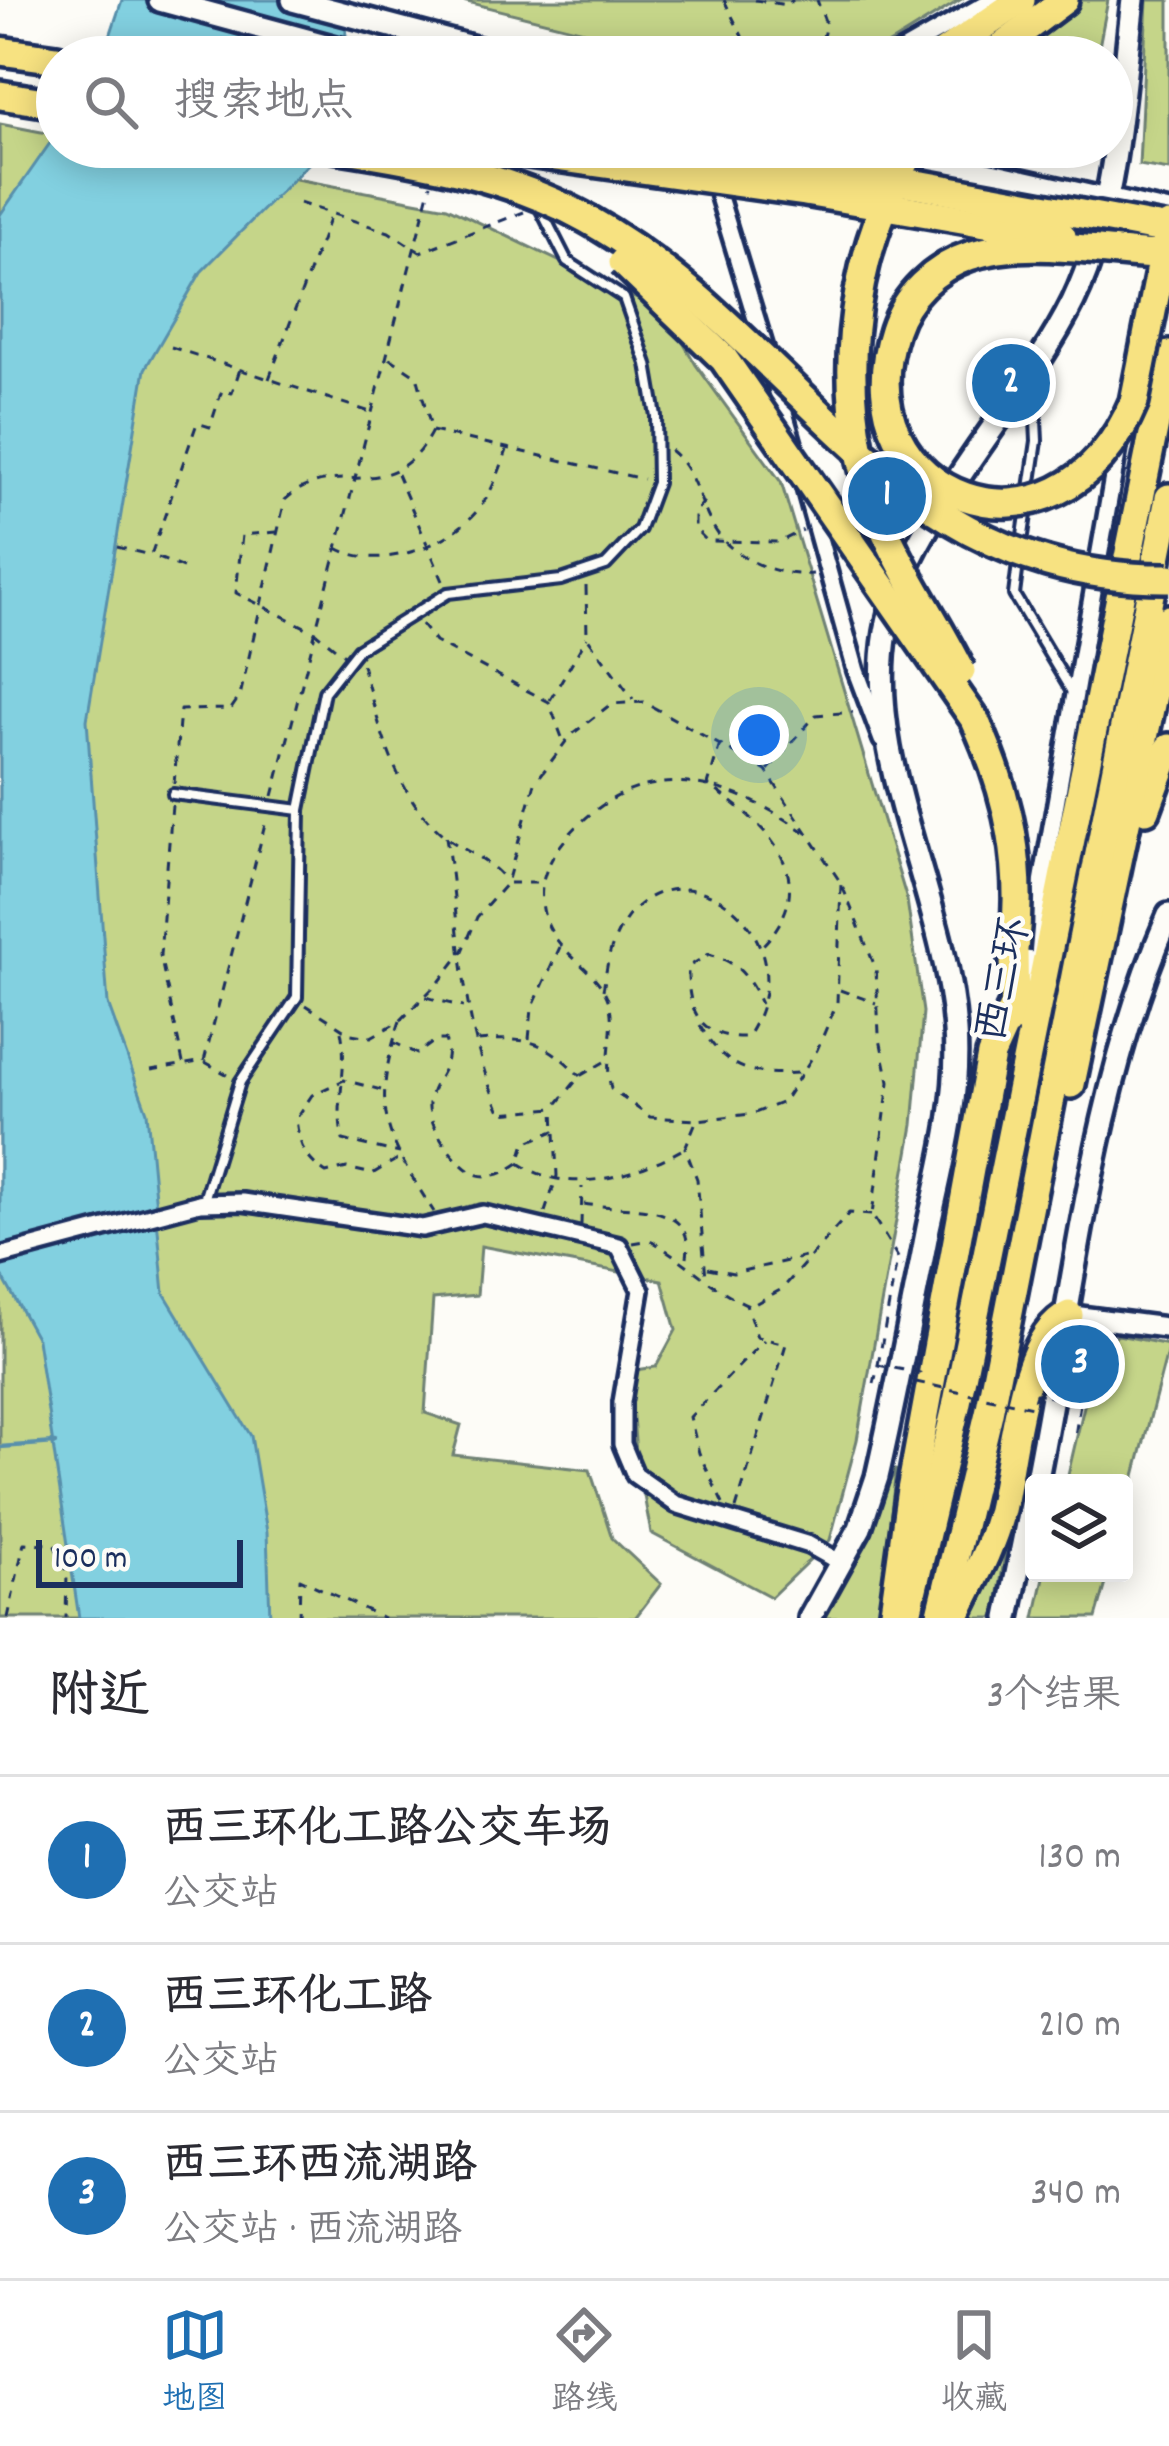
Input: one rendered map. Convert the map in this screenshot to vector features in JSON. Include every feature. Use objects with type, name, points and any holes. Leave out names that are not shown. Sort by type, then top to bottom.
[{"type":"highway","points":[[969,36],[1021,0]]},
{"type":"highway","points":[[1016,36],[1064,0]]},
{"type":"highway","points":[[0,50],[36,56]]},
{"type":"highway","points":[[6,90],[36,87]]},
{"type":"highway","points":[[6,90],[36,96]]},
{"type":"highway","points":[[443,168],[586,218],[670,276],[726,322],[886,478],[932,512],[1005,550],[1047,565],[1112,577],[1169,578]]},
{"type":"highway","points":[[633,168],[1164,247]]},
{"type":"highway","points":[[812,168],[900,181],[1164,247]]},
{"type":"highway","points":[[902,168],[884,199],[859,286],[854,409],[882,524],[1006,766],[1022,848],[1009,1139]]},
{"type":"highway","points":[[497,183],[575,225],[617,257],[724,359],[975,720],[1010,813],[1019,911]]},
{"type":"highway","points":[[1164,247],[1134,402],[1123,428],[1088,474],[1034,503],[1010,506],[960,496],[913,459],[886,402],[884,374],[897,319],[926,280],[951,263],[995,249],[1164,247]]},
{"type":"highway","name":"西三环","points":[[1075,958],[1169,355]]},
{"type":"highway","name":"西三环","points":[[906,1618],[948,1443],[1009,1139],[1075,958],[1169,498]]},
{"type":"highway","points":[[940,1618],[973,1487],[1029,1206],[1062,1122],[1075,958],[1169,619]]},
{"type":"highway","points":[[1075,958],[1169,748]]},
{"type":"highway","points":[[893,1618],[910,1496],[991,1055],[1015,1002]]},
{"type":"highway","points":[[955,1618],[999,1516],[1033,1361],[1051,1323],[1069,1316]]},
{"type":"main road","points":[[160,0],[292,36]]},
{"type":"main road","points":[[293,0],[426,36]]},
{"type":"main road","points":[[1127,36],[1132,0]]},
{"type":"main road","points":[[795,168],[1094,242],[1164,247]]},
{"type":"main road","points":[[962,168],[1169,214]]},
{"type":"main road","points":[[810,1618],[873,1490],[946,1140],[956,1034],[939,925],[894,769],[879,690],[896,596],[926,535],[1073,302],[1094,242],[1109,168]]},
{"type":"main road","points":[[1038,1474],[1089,1192],[1128,1021],[1169,915]]},
{"type":"main road","points":[[1008,1618],[1025,1536]]},
{"type":"street","points":[[929,36],[992,0]]},
{"type":"street","points":[[711,168],[871,710],[894,769]]},
{"type":"street","points":[[1015,1002],[1025,978],[1074,694],[1164,247]]},
{"type":"street","points":[[0,1256],[201,1202],[243,1202],[422,1228],[484,1214],[619,1246],[640,1290],[622,1402],[622,1444],[635,1475],[676,1504],[809,1545],[841,1563]]},
{"type":"street","points":[[1069,1316],[1169,1328]]},
{"type":"lane","points":[[201,1202],[240,1082],[297,997],[300,810],[323,692],[358,649],[448,593],[561,580],[605,565],[640,529],[657,482],[647,364],[623,298],[567,261],[527,184]]},
{"type":"lane","points":[[1034,370],[1036,441],[1014,595],[1074,694]]},
{"type":"lane","points":[[173,794],[300,810]]},
{"type":"path","points":[[724,0],[742,36]]},
{"type":"path","points":[[755,0],[787,5],[793,0]]},
{"type":"path","points":[[817,0],[826,24],[823,36]]},
{"type":"path","points":[[205,1061],[435,168]]},
{"type":"path","points":[[299,203],[389,232],[420,252],[529,210]]},
{"type":"path","points":[[269,379],[332,212]]},
{"type":"path","points":[[171,347],[372,412]]},
{"type":"path","points":[[184,1065],[160,956],[180,710],[231,709],[240,696],[285,500],[298,488],[397,473],[415,460],[432,430],[417,376],[386,356]]},
{"type":"path","points":[[151,555],[196,423],[210,427],[222,390],[232,393],[240,369]]},
{"type":"path","points":[[432,430],[657,482]]},
{"type":"path","points":[[656,446],[672,451],[687,467],[718,534],[766,570],[800,575],[829,572]]},
{"type":"path","points":[[337,548],[379,558],[456,531],[482,506],[508,448]]},
{"type":"path","points":[[397,473],[448,593]]},
{"type":"path","points":[[705,501],[695,512],[695,529],[707,541],[779,542],[815,524]]},
{"type":"path","points":[[278,532],[242,535],[236,593],[315,632],[350,659]]},
{"type":"path","points":[[117,547],[183,568]]},
{"type":"path","points":[[549,702],[586,637],[585,572]]},
{"type":"path","points":[[413,615],[435,642],[549,702],[564,744]]},
{"type":"path","points":[[586,637],[634,700],[721,742],[766,771],[841,883],[876,969],[889,1082],[872,1215],[916,1288]]},
{"type":"path","points":[[358,649],[399,781],[418,812],[446,837],[491,861],[507,883]]},
{"type":"path","points":[[297,997],[341,1029],[371,1036],[400,1021],[463,951],[477,917],[507,883],[514,843],[536,783],[564,744],[611,704],[634,700]]},
{"type":"path","points":[[766,771],[816,715],[871,710]]},
{"type":"path","points":[[707,785],[721,742]]},
{"type":"path","points":[[810,836],[769,807],[707,785],[643,784],[586,815],[550,856],[544,883],[546,928],[610,1006],[605,1062],[611,1089],[650,1117],[696,1120],[752,1114],[783,1102],[817,1050],[839,989],[841,883]]},
{"type":"path","points":[[707,785],[771,833],[784,868],[791,891],[780,927],[760,948]]},
{"type":"path","points":[[446,837],[463,951],[466,1008],[502,1113],[554,1108],[580,1076],[605,1062]]},
{"type":"path","points":[[507,883],[544,883]]},
{"type":"path","points":[[602,992],[613,943],[637,906],[676,890],[702,890],[728,900],[748,918],[760,948],[761,1004],[747,1037],[720,1038],[699,1024]]},
{"type":"path","points":[[529,1041],[532,1009],[560,947]]},
{"type":"path","points":[[761,1004],[744,972],[729,960],[709,954],[688,968],[687,999],[717,1056],[757,1076],[801,1073]]},
{"type":"path","points":[[839,989],[878,1004]]},
{"type":"path","points":[[424,997],[466,1008]]},
{"type":"path","points":[[400,1021],[381,1090],[400,1155],[441,1224]]},
{"type":"path","points":[[341,1029],[344,1080],[338,1116],[344,1140],[400,1155]]},
{"type":"path","points":[[393,1042],[417,1054],[436,1040],[445,1040],[449,1060],[429,1104],[450,1151],[474,1174],[500,1175],[519,1163],[525,1143],[559,1129]]},
{"type":"path","points":[[476,1041],[529,1041],[552,1047],[580,1076]]},
{"type":"path","points":[[151,1070],[205,1061],[240,1082]]},
{"type":"path","points":[[381,1090],[344,1080],[312,1095],[296,1119],[306,1160],[326,1174],[346,1168],[372,1174],[400,1155]]},
{"type":"path","points":[[541,1226],[556,1176],[559,1129],[554,1108]]},
{"type":"path","points":[[696,1120],[685,1148],[697,1179],[706,1279]]},
{"type":"path","points":[[519,1163],[534,1174],[581,1183],[620,1176],[685,1148]]},
{"type":"path","points":[[577,1238],[584,1204],[581,1183]]},
{"type":"path","points":[[584,1204],[612,1209],[648,1207],[665,1214],[681,1226],[689,1242],[686,1260]]},
{"type":"path","points":[[619,1246],[650,1240],[686,1260],[717,1292],[746,1304],[782,1288],[849,1213],[872,1215]]},
{"type":"path","points":[[706,1268],[733,1273],[810,1256]]},
{"type":"path","points":[[874,1384],[898,1258]]},
{"type":"path","points":[[732,1522],[786,1344],[757,1337],[746,1304]]},
{"type":"path","points":[[1076,1436],[1090,1346],[1117,1322]]},
{"type":"path","points":[[732,1522],[699,1453],[690,1417],[765,1339]]},
{"type":"path","points":[[878,1365],[920,1372],[916,1382],[1032,1407],[1036,1394],[1080,1403]]},
{"type":"path","points":[[8,1618],[24,1543],[54,1544],[67,1573],[65,1618]]},
{"type":"path","points":[[299,1618],[300,1579],[384,1618]]},
{"type":"green space","points":[[459,0],[960,0],[902,36],[604,36]]},
{"type":"green space","points":[[1001,0],[1108,0],[1101,36],[945,36]]},
{"type":"green space","points":[[1147,0],[1169,0],[1169,170],[1139,165]]},
{"type":"green space","points":[[0,124],[36,131],[36,168],[236,168],[447,207],[666,313],[696,365],[781,482],[907,900],[923,1012],[913,1125],[857,1440],[830,1540],[771,1597],[651,1533],[636,1453],[629,1371],[656,1367],[676,1330],[662,1280],[481,1246],[477,1295],[433,1299],[425,1413],[461,1425],[453,1455],[590,1470],[612,1538],[661,1584],[635,1618],[0,1618]]},
{"type":"green space","points":[[1118,1335],[1169,1345],[1133,1483],[1133,1474],[1068,1474],[1097,1351]]},
{"type":"green space","points":[[896,1469],[879,1618],[822,1618]]},
{"type":"green space","points":[[1008,1535],[995,1618],[967,1618]]},
{"type":"green space","points":[[1043,1582],[1106,1582],[1096,1618],[1035,1618]]},
{"type":"water","points":[[122,0],[347,0],[346,36],[110,36]]},
{"type":"water","points":[[36,163],[36,168],[304,168],[201,272],[145,369],[87,720],[108,1004],[147,1112],[164,1293],[251,1436],[267,1532],[270,1618],[79,1618],[37,1339],[0,1272],[0,215]]},
{"type":"waterway","points":[[0,1447],[55,1443]]},
{"type":"place","name":"西三环化工路","points":[[1011,383]]},
{"type":"place","name":"西三环化工路公交车场","points":[[887,496]]},
{"type":"place","name":"西三环西流湖路","points":[[1080,1364]]}]
